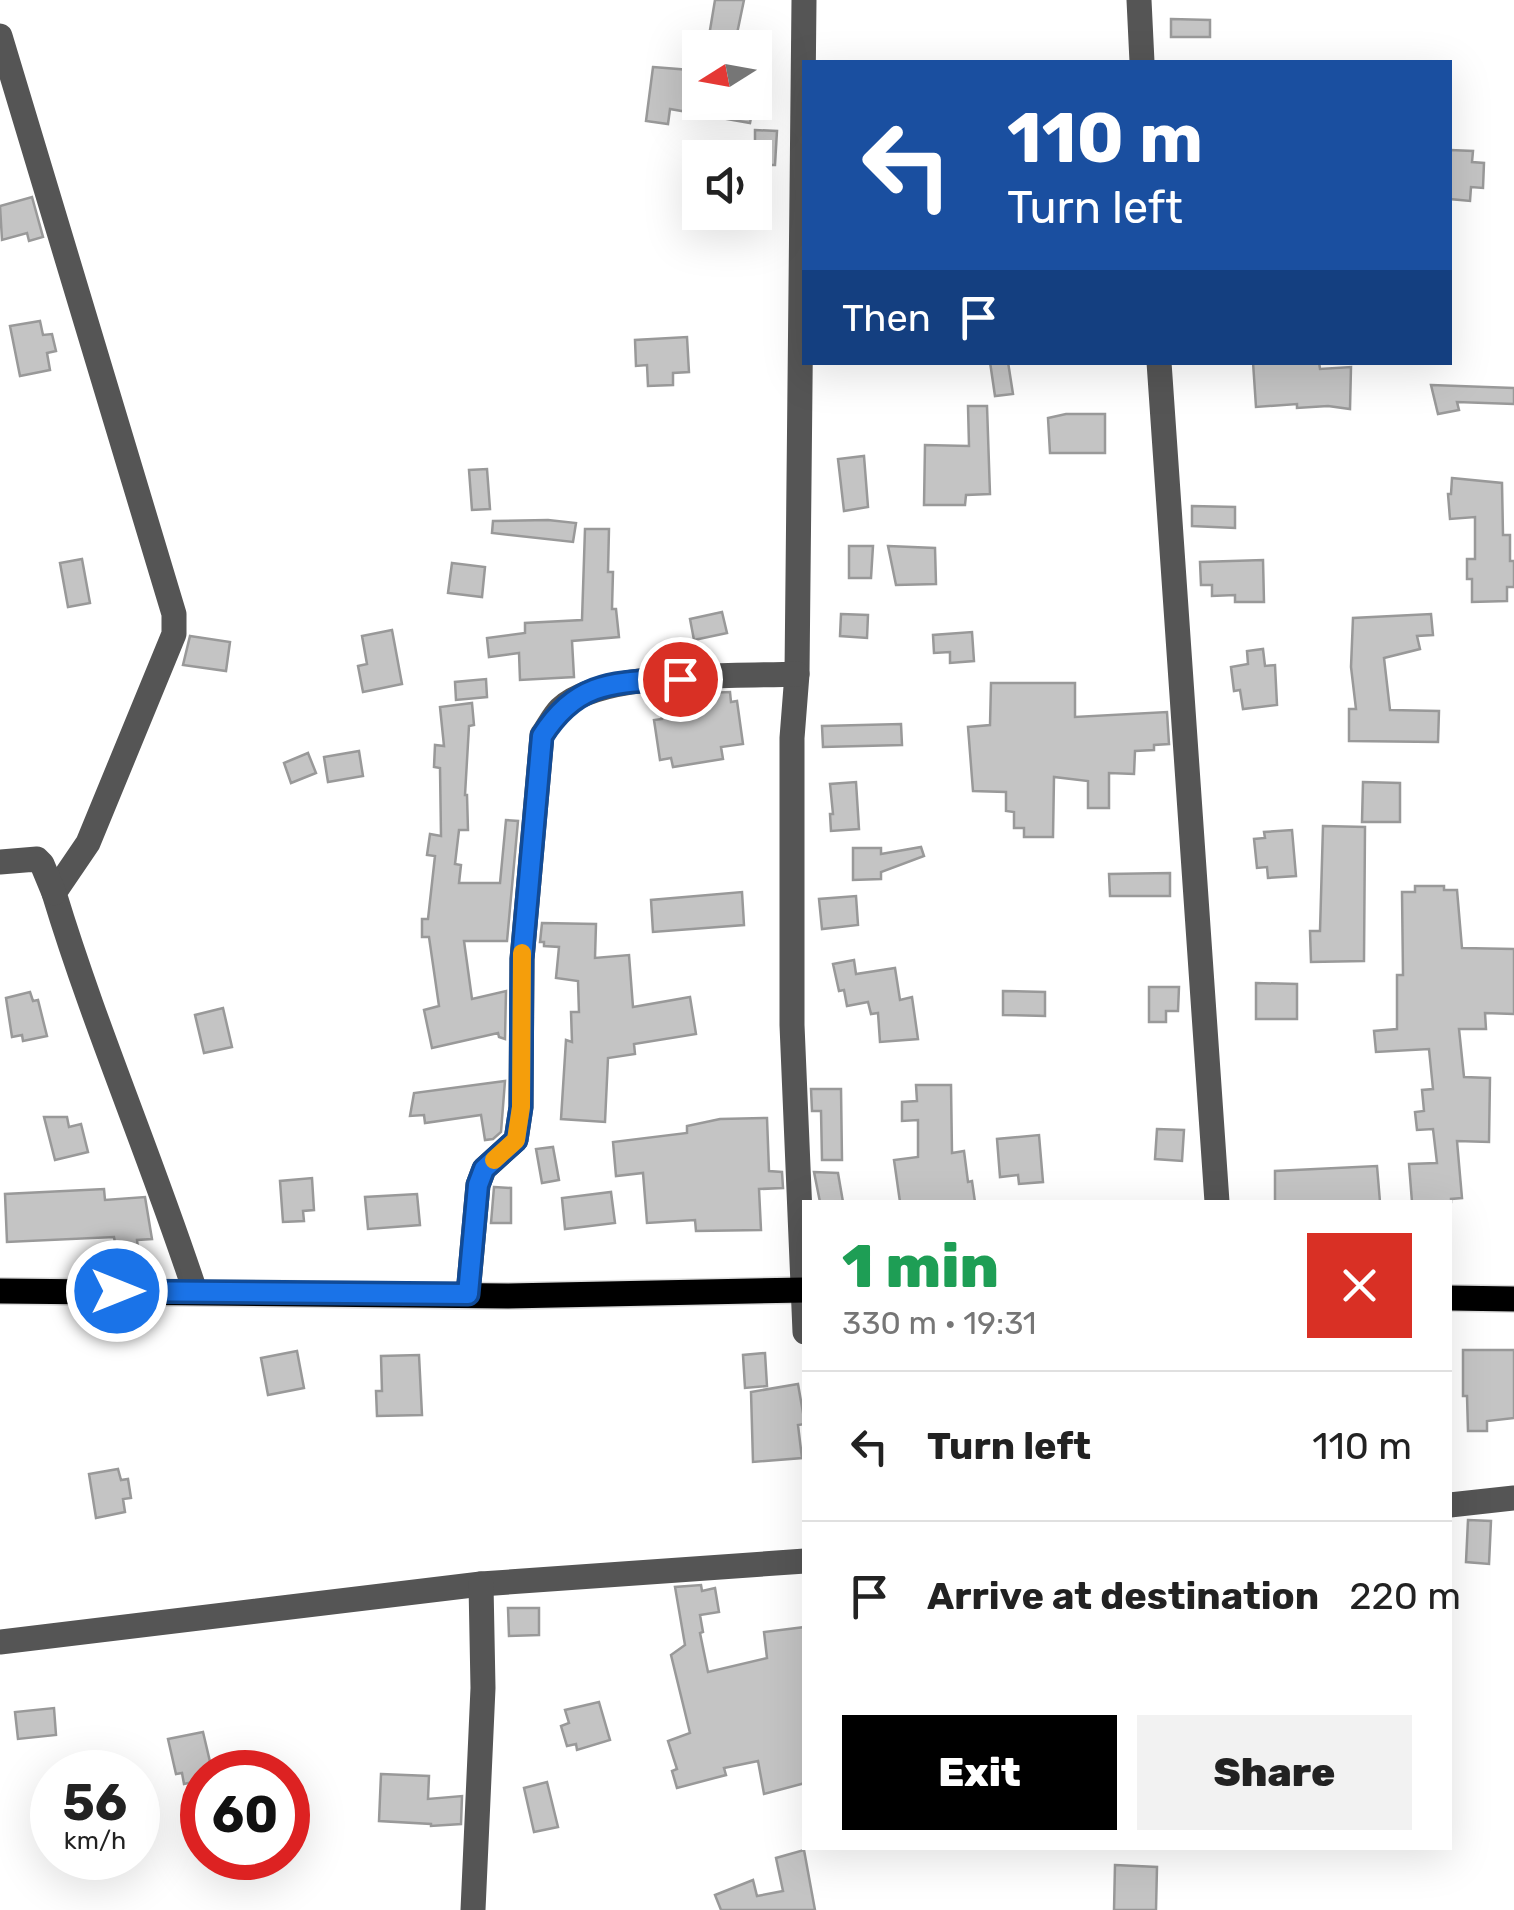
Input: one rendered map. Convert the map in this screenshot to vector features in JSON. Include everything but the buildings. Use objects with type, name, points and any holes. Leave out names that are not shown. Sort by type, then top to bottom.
[{"type":"main road","points":[[0,1291],[468,1294],[802,1290]]},
{"type":"main road","points":[[1452,1298],[1514,1299]]},
{"type":"street","points":[[803,60],[804,0]]},
{"type":"street","points":[[1140,0],[1142,60]]},
{"type":"street","points":[[0,36],[174,614],[174,634],[111,790],[88,843],[54,893]]},
{"type":"street","points":[[802,168],[792,738],[792,1025],[802,1246]]},
{"type":"street","points":[[1159,365],[1217,1200]]},
{"type":"street","points":[[468,1294],[478,1185],[484,1169],[516,1140],[521,1107],[522,959],[542,736],[558,710],[581,694],[610,684],[796,674]]},
{"type":"street","points":[[0,862],[37,859],[42,864],[195,1291]]},
{"type":"street","points":[[1452,1504],[1514,1498]]},
{"type":"street","points":[[0,1642],[480,1584],[802,1561]]},
{"type":"street","points":[[473,1910],[482,1688],[480,1584]]},
{"type":"slow traffic","points":[[494,1160],[516,1140],[521,1107],[522,953]]},
{"type":"route","points":[[117,1291],[468,1294],[478,1185],[484,1169],[516,1140],[521,1107],[522,959],[542,736],[558,710],[581,694],[610,684],[680,679]]}]
